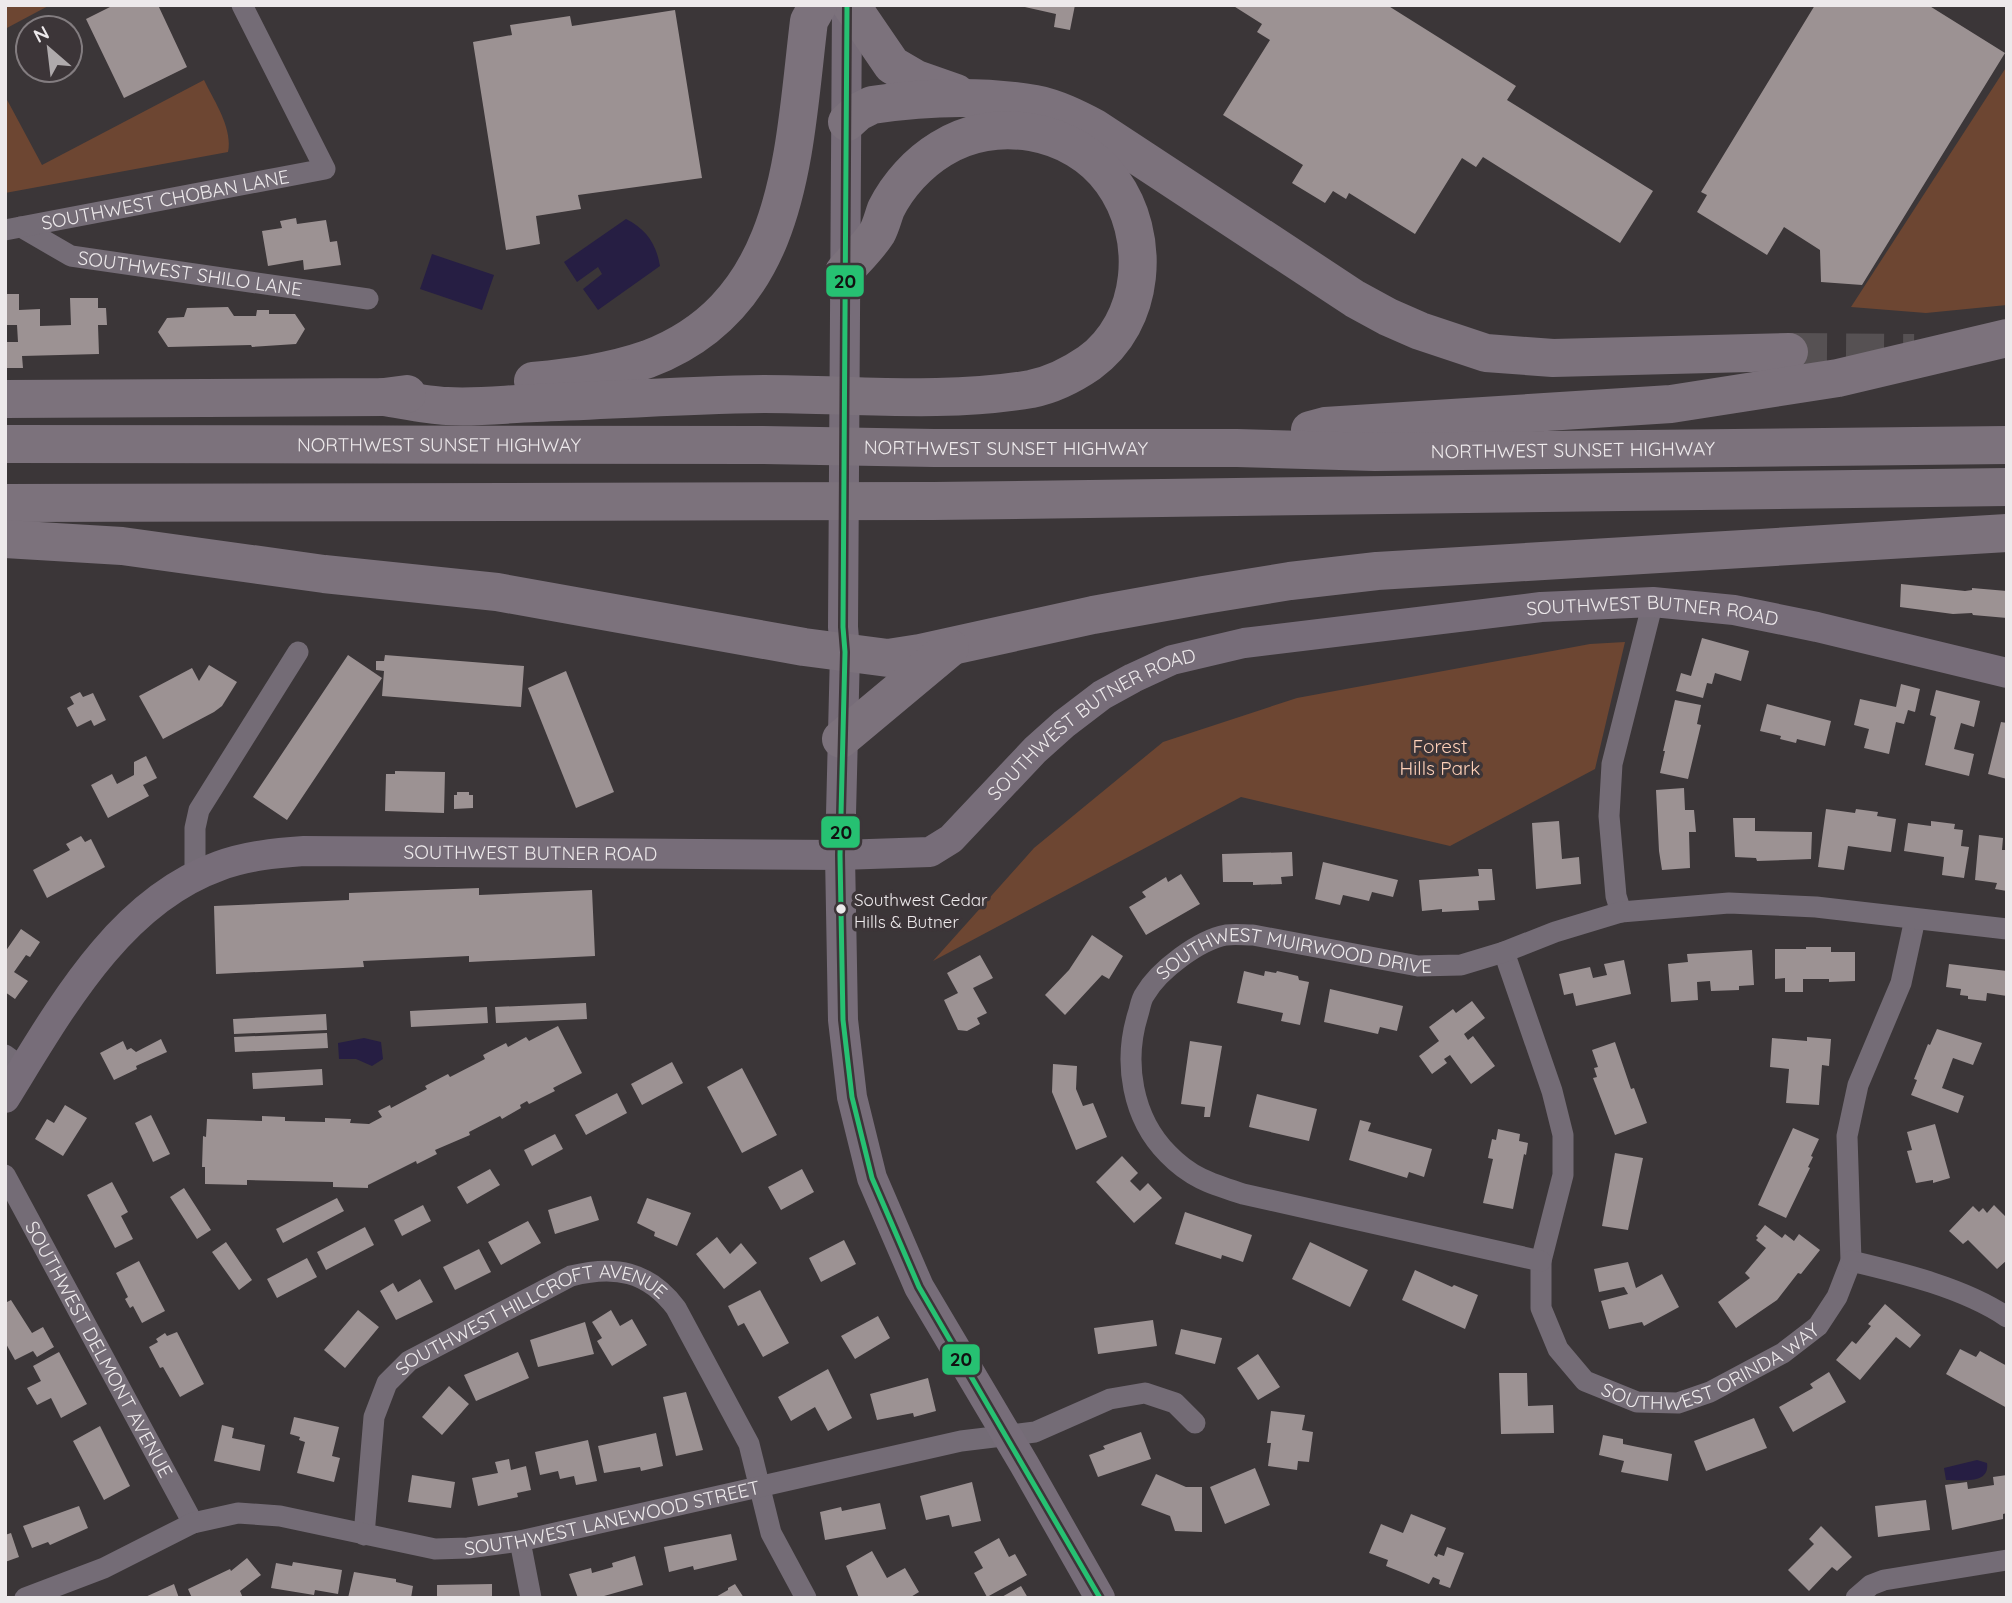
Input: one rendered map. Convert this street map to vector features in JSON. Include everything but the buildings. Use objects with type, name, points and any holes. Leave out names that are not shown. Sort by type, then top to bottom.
[{"type":"highway","points":[[5,399],[384,397],[552,379],[613,369],[649,358],[683,341],[712,320],[742,289],[772,236],[792,164],[808,22],[818,5]]},
{"type":"highway","points":[[849,5],[892,65],[916,79],[971,97]]},
{"type":"highway","points":[[847,122],[872,105],[971,97],[1036,104],[1066,114],[1085,123],[1355,299],[1388,317],[1486,353],[1552,358],[1789,352]]},
{"type":"highway","points":[[384,397],[447,407],[762,394],[935,396],[1003,393],[1036,388],[1078,369],[1111,344],[1126,318],[1136,289],[1139,253],[1132,220],[1112,181],[1097,165],[1080,152],[1051,137],[1003,128],[964,136],[925,160],[900,187],[885,211],[878,232],[844,272]]},
{"type":"highway","points":[[1237,448],[1325,426],[1671,404],[1838,378],[2007,338]]},
{"type":"highway","name":"NORTHWEST SUNSET HIGHWAY","points":[[5,444],[763,445],[1237,448],[1375,452],[2007,445]]},
{"type":"highway","points":[[5,503],[934,501],[2007,487]]},
{"type":"highway","points":[[5,539],[122,547],[324,574],[497,592],[888,658],[1093,615],[1205,595],[1290,581],[1377,571],[2007,533]]},
{"type":"highway","points":[[841,739],[953,645]]},
{"type":"street","name":"SOUTHWEST CHOBAN LANE","points":[[13,228],[326,169],[242,5]]},
{"type":"street","points":[[849,5],[844,272],[845,652],[840,855],[844,1032],[852,1097],[872,1178],[919,1287],[1100,1598]]},
{"type":"street","name":"SOUTHWEST SHILO LANE","points":[[13,228],[71,256],[368,299]]},
{"type":"street","points":[[1621,912],[1616,896],[1609,816],[1612,764],[1653,602]]},
{"type":"street","name":"SOUTHWEST BUTNER ROAD","points":[[5,1098],[14,1062],[111,942],[155,902],[195,877],[221,865],[271,853],[304,850],[840,855],[917,853],[937,848],[951,839],[1035,750],[1064,723],[1102,695],[1172,660],[1244,643],[1541,607],[1653,602],[1706,606],[1768,616],[2007,673]]},
{"type":"street","points":[[195,877],[195,828],[199,810],[298,652]]},
{"type":"street","name":"SOUTHWEST MUIRWOOD DRIVE","points":[[1541,1261],[1243,1194],[1199,1180],[1168,1154],[1148,1129],[1137,1103],[1130,1064],[1133,1030],[1144,994],[1170,966],[1202,943],[1226,935],[1253,935],[1419,966],[1461,965],[1504,953],[1555,932],[1621,912],[1729,903],[1815,907],[2007,929]]},
{"type":"street","name":"SOUTHWEST ORINDA WAY","points":[[1504,953],[1552,1091],[1563,1135],[1563,1175],[1541,1261],[1541,1308],[1558,1349],[1585,1381],[1637,1402],[1678,1403],[1710,1392],[1783,1353],[1818,1326],[1837,1297],[1852,1261],[1847,1136],[1858,1084],[1901,983],[1915,919]]},
{"type":"street","name":"SOUTHWEST DELMONT AVENUE","points":[[5,1175],[193,1523]]},
{"type":"street","points":[[1852,1261],[1912,1276],[1994,1308],[2007,1317]]},
{"type":"street","name":"SOUTHWEST HILLCROFT AVENUE","points":[[364,1535],[374,1417],[387,1382],[410,1361],[572,1276],[595,1270],[615,1270],[653,1284],[676,1308],[742,1428],[749,1444],[771,1533],[806,1598]]},
{"type":"street","name":"SOUTHWEST LANEWOOD STREET","points":[[25,1598],[104,1568],[193,1523],[238,1513],[280,1516],[435,1549],[468,1548],[520,1541],[961,1441],[1035,1432],[1110,1399],[1145,1393],[1175,1403],[1195,1423]]},
{"type":"street","points":[[520,1541],[531,1598]]},
{"type":"street","points":[[1856,1598],[1862,1591],[1884,1580],[2007,1560]]},
{"type":"green space","points":[[5,5],[50,5],[33,14],[14,14],[14,24],[5,29]]},
{"type":"green space","points":[[2007,66],[2007,305],[1926,313],[1851,307]]},
{"type":"green space","points":[[204,80],[225,124],[228,152],[5,193],[5,96],[42,165]]},
{"type":"green space","name":"Forest Hills Park","points":[[1625,642],[1595,769],[1450,846],[1241,797],[933,961],[1034,848],[1163,742],[1297,698],[1590,644]]},
{"type":"shaded area","points":[[626,219],[639,227],[649,238],[656,250],[660,266],[598,310],[583,289],[602,274],[598,267],[577,282],[564,262]]},
{"type":"shaded area","points":[[432,254],[494,275],[482,310],[420,289]]},
{"type":"shaded area","points":[[364,1038],[381,1042],[383,1059],[372,1066],[356,1059],[339,1059],[338,1043]]},
{"type":"shaded area","points":[[1977,1460],[1987,1463],[1987,1470],[1980,1478],[1946,1480],[1944,1468]]},
{"type":"tunnel","points":[[1789,352],[1914,353]]},
{"type":"transit line","name":"20","points":[[847,5],[845,652],[840,855],[843,1020],[852,1097],[872,1178],[919,1287],[1100,1598]]},
{"type":"place","name":"Southwest Cedar Hills & Butner","points":[[841,909]]}]
